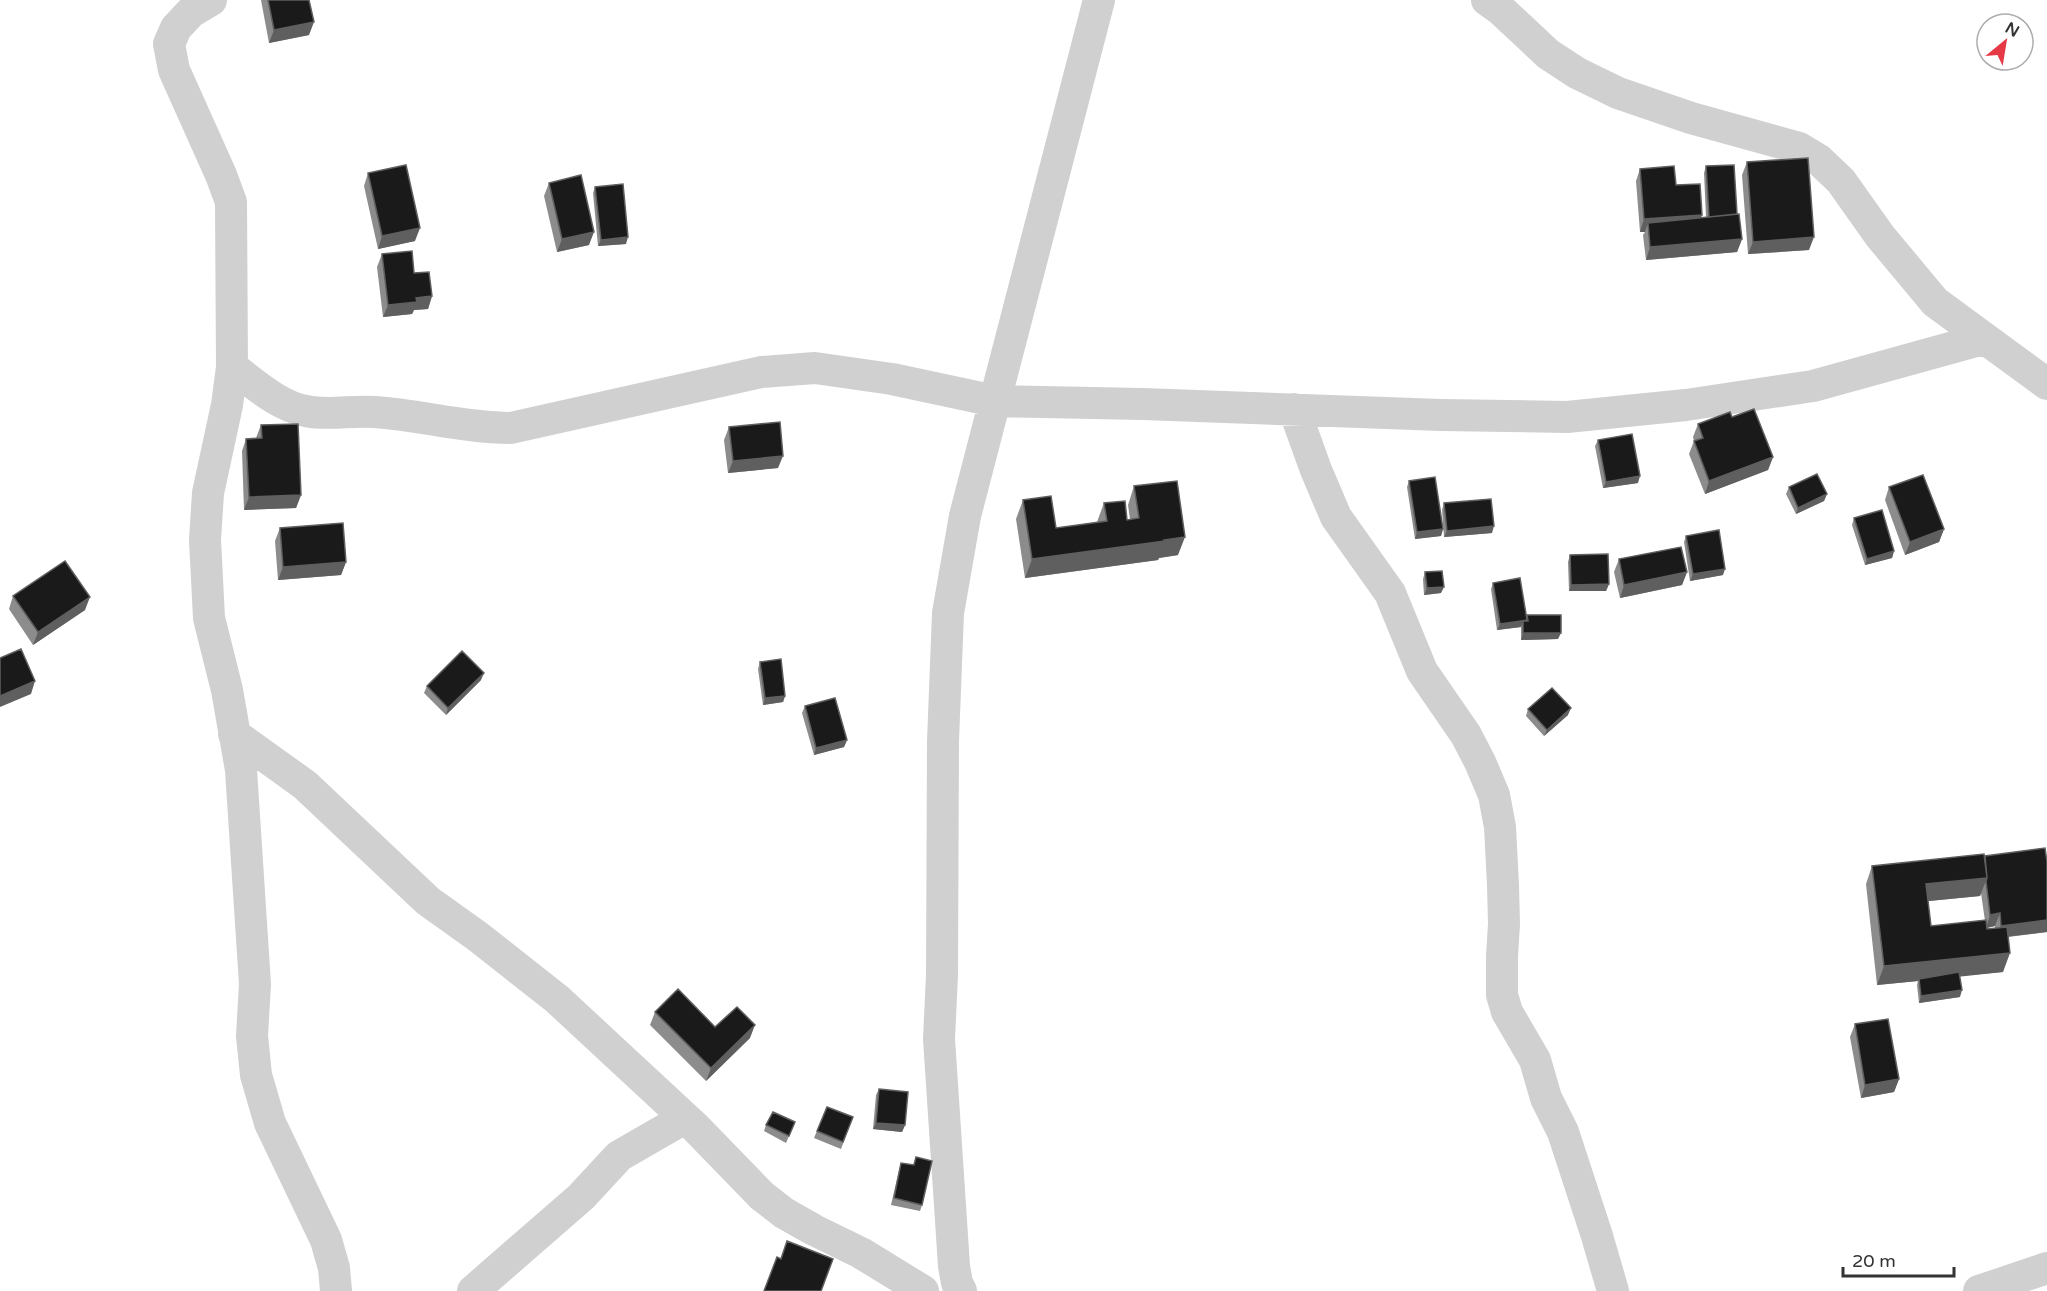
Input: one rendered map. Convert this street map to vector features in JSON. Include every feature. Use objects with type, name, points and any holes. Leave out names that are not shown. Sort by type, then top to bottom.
[{"type":"street","points":[[211,0],[190,12],[176,28],[169,44],[174,70],[231,202],[232,366],[227,405],[208,493],[205,540],[209,618],[227,690],[241,770],[255,984],[252,1036],[256,1075],[270,1123],[326,1240],[334,1268],[336,1291]]},
{"type":"street","points":[[952,1283],[939,1040],[942,975],[943,741],[948,613],[965,516],[1099,0]]},
{"type":"street","points":[[1487,0],[1548,54],[1577,73],[1618,93],[1691,118],[1799,148],[1819,160],[1841,181],[1880,236],[1935,302],[2047,384]]},
{"type":"street","points":[[232,366],[269,394],[288,405],[306,411],[374,411],[488,428],[511,428],[761,372],[815,368],[892,378],[995,401],[1567,417],[1686,405],[1813,386],[1983,339]]},
{"type":"street","points":[[1294,409],[1336,517],[1390,593],[1422,672],[1466,735],[1494,795],[1500,827],[1503,885],[1502,995],[1507,1012],[1535,1060],[1546,1098],[1563,1132],[1597,1236],[1612,1291]]},
{"type":"street","points":[[234,734],[305,785],[428,902],[477,936],[557,999],[685,1118],[762,1196],[784,1213],[861,1253],[923,1291]]},
{"type":"street","points":[[474,1291],[581,1197],[619,1156],[685,1118]]},
{"type":"street","points":[[1978,1291],[2047,1268]]},
{"type":"building","points":[[268,0],[309,0],[314,22],[274,30]]},
{"type":"building","points":[[1808,158],[1814,237],[1753,242],[1747,162]]},
{"type":"building","points":[[406,165],[420,228],[382,236],[368,173]]},
{"type":"building","points":[[1734,165],[1737,214],[1709,217],[1706,166]]},
{"type":"building","points":[[1674,166],[1676,185],[1700,184],[1702,215],[1644,219],[1640,169]]},
{"type":"building","points":[[581,175],[594,232],[562,239],[549,183]]},
{"type":"building","points":[[623,184],[628,237],[601,240],[595,187]]},
{"type":"building","points":[[1739,214],[1742,239],[1650,247],[1648,223]]},
{"type":"building","points":[[412,251],[414,273],[429,272],[432,296],[416,298],[417,302],[388,305],[382,254]]},
{"type":"building","points":[[1754,409],[1773,457],[1709,481],[1694,441],[1703,438],[1698,424],[1730,412],[1732,417]]},
{"type":"building","points":[[780,422],[783,456],[733,461],[729,427]]},
{"type":"building","points":[[298,424],[301,495],[249,497],[246,439],[262,438],[261,425]]},
{"type":"building","points":[[1632,434],[1640,476],[1606,482],[1598,440]]},
{"type":"building","points":[[1817,474],[1827,494],[1798,508],[1789,487]]},
{"type":"building","points":[[1923,475],[1944,529],[1910,542],[1889,487]]},
{"type":"building","points":[[1435,477],[1443,529],[1417,532],[1409,481]]},
{"type":"building","points":[[1177,481],[1185,537],[1032,559],[1023,500],[1051,496],[1056,528],[1107,521],[1104,503],[1125,501],[1127,520],[1139,518],[1134,486]]},
{"type":"building","points":[[1491,499],[1494,526],[1447,531],[1444,503]]},
{"type":"building","points":[[1882,510],[1894,551],[1867,559],[1854,518]]},
{"type":"building","points":[[343,523],[346,562],[283,567],[280,528]]},
{"type":"building","points":[[1719,530],[1725,569],[1693,574],[1686,536]]},
{"type":"building","points":[[1681,547],[1687,572],[1624,585],[1619,559]]},
{"type":"building","points":[[1608,554],[1609,584],[1571,585],[1570,555]]},
{"type":"building","points":[[65,561],[90,597],[38,632],[13,596]]},
{"type":"building","points":[[1442,571],[1444,587],[1427,588],[1425,572]]},
{"type":"building","points":[[1520,578],[1527,620],[1500,624],[1493,583]]},
{"type":"building","points":[[1527,615],[1561,615],[1561,633],[1523,633],[1523,621],[1528,621]]},
{"type":"building","points":[[21,649],[35,681],[0,696],[0,658]]},
{"type":"building","points":[[462,651],[484,673],[448,708],[427,686]]},
{"type":"building","points":[[781,659],[785,696],[765,698],[760,662]]},
{"type":"building","points":[[1552,688],[1571,708],[1547,730],[1528,709]]},
{"type":"building","points":[[835,698],[847,740],[816,748],[805,706]]},
{"type":"building","points":[[2045,848],[2047,920],[2001,926],[2000,913],[1990,915],[1985,856]]},
{"type":"building","points":[[1984,854],[1987,878],[1926,884],[1931,926],[1986,920],[1987,929],[2007,927],[2010,953],[1884,966],[1872,866]]},
{"type":"building","points":[[1959,972],[1962,990],[1921,996],[1919,979]]},
{"type":"building","points":[[678,989],[715,1027],[737,1007],[755,1025],[711,1068],[655,1012]]},
{"type":"building","points":[[1888,1019],[1899,1079],[1865,1085],[1855,1024]]},
{"type":"building","points":[[879,1089],[908,1092],[905,1125],[876,1123]]},
{"type":"building","points":[[827,1107],[853,1117],[843,1142],[817,1131]]},
{"type":"building","points":[[773,1112],[795,1122],[789,1136],[766,1125]]},
{"type":"building","points":[[916,1157],[932,1161],[922,1205],[894,1198],[901,1163],[914,1165]]},
{"type":"building","points":[[787,1241],[833,1259],[821,1291],[764,1291],[777,1257],[781,1259]]}]
